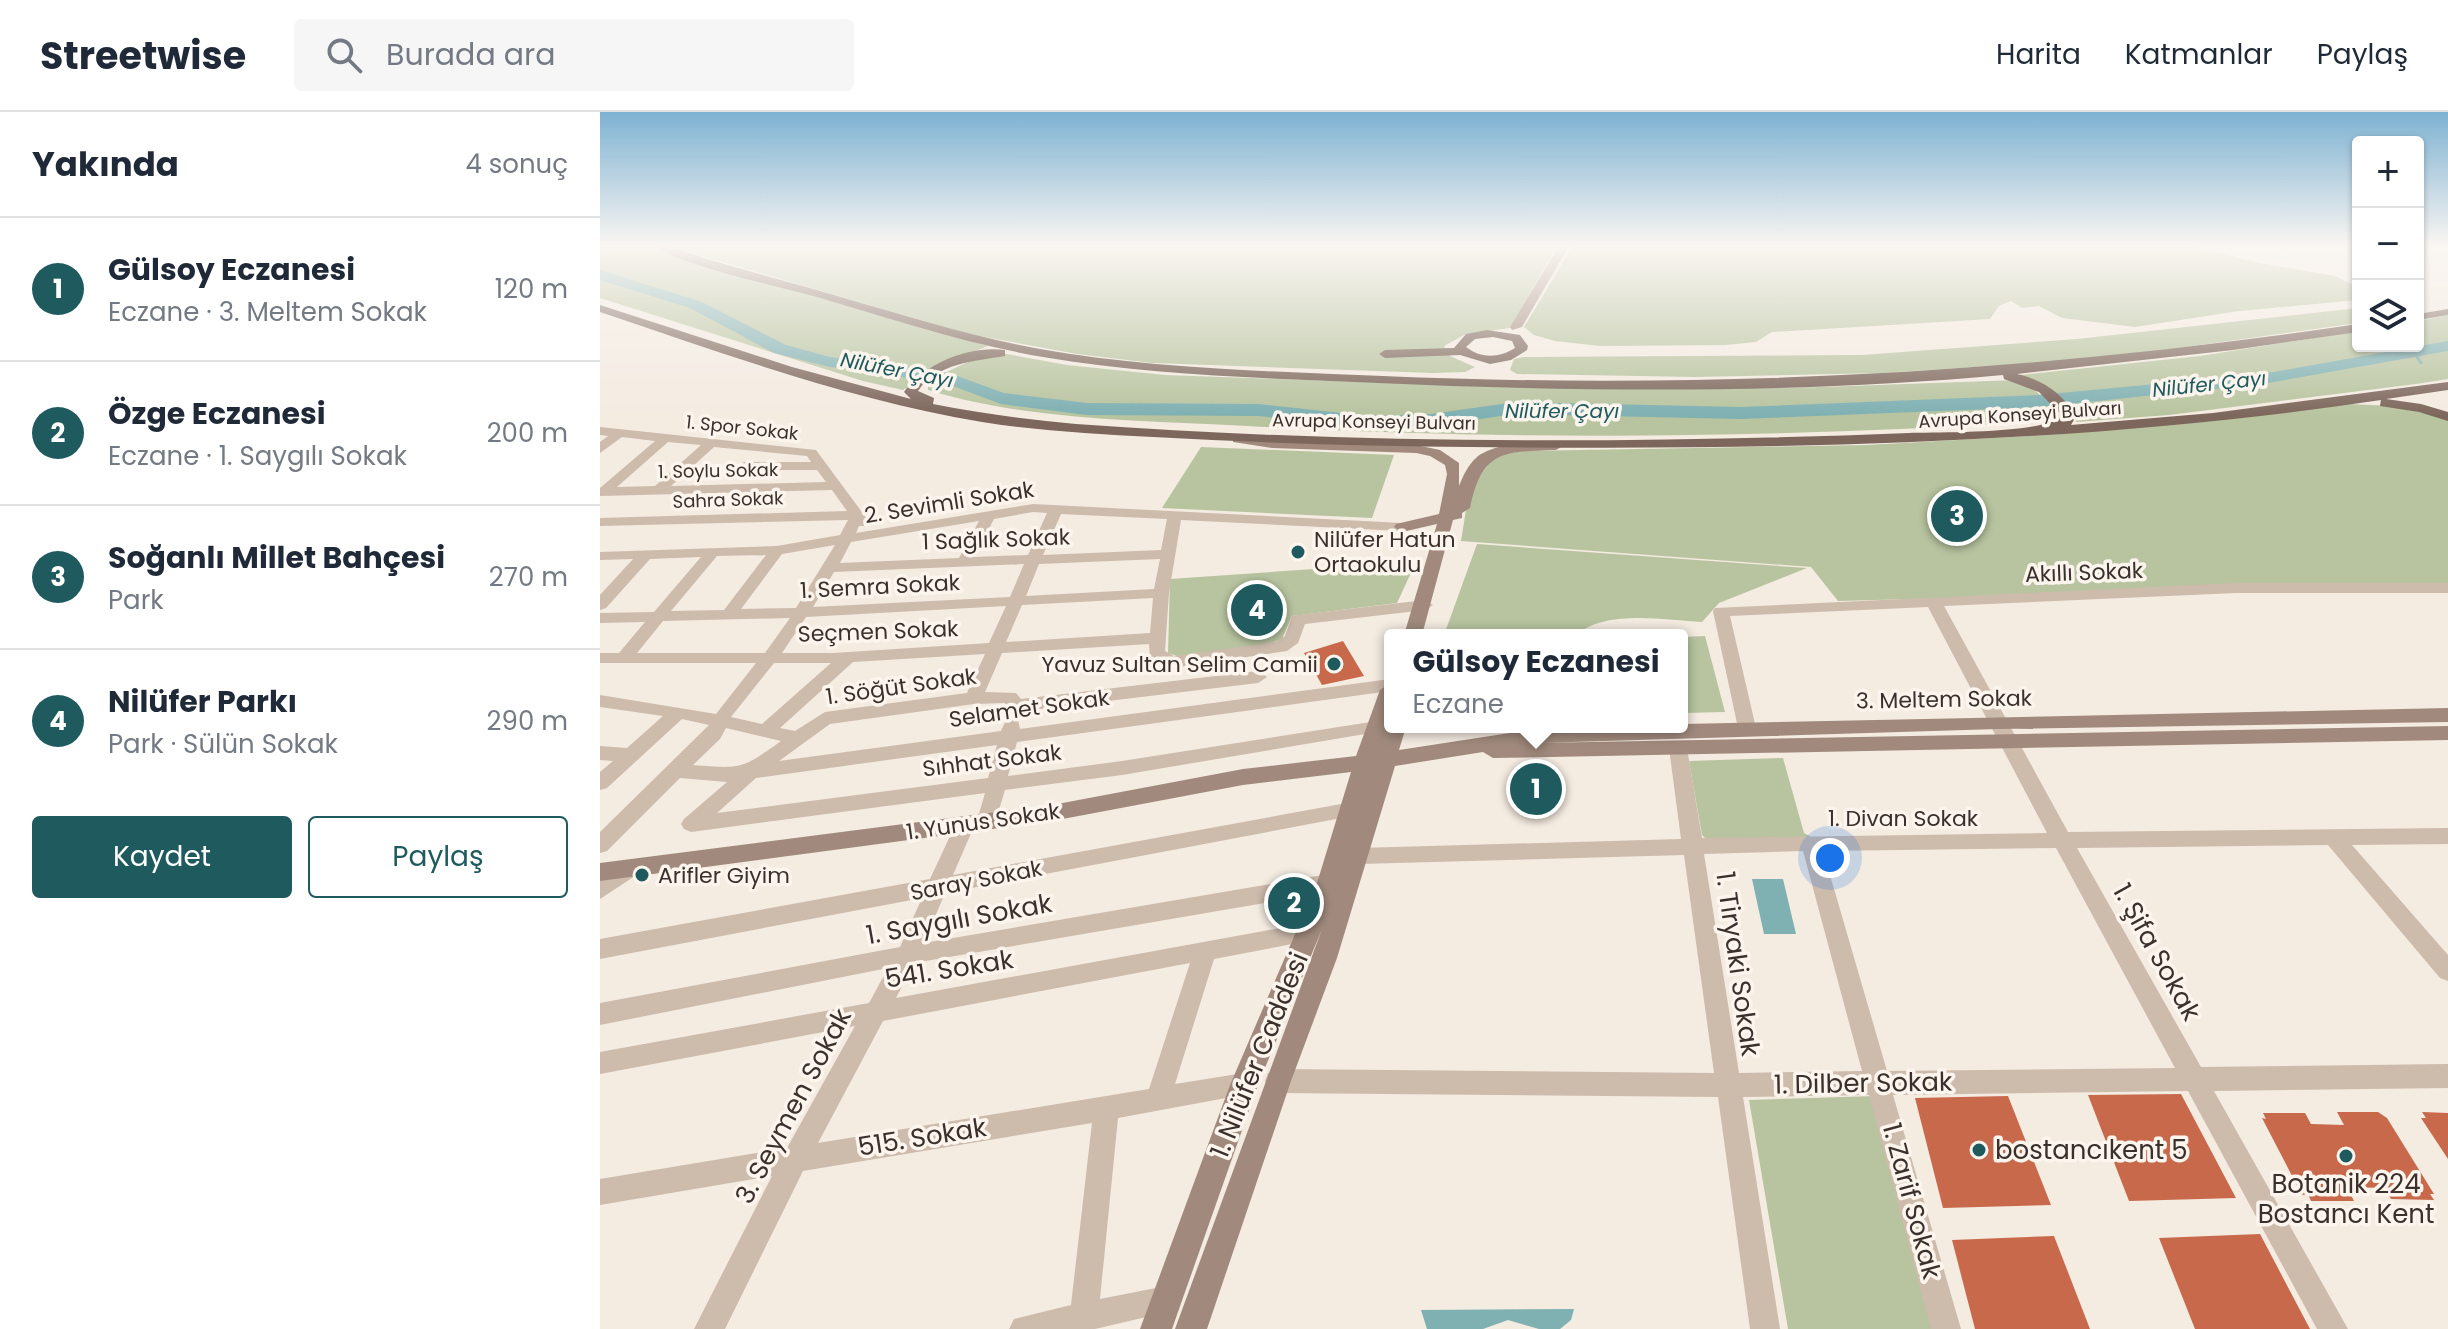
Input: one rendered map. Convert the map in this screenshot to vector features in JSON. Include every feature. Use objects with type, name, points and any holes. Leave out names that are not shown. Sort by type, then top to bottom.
[{"type":"main road","name":"Avrupa Konseyi Bulvarı","points":[[854,303],[1006,347],[1103,363],[1449,384],[1794,385],[1893,379],[2115,362],[2352,329]]},
{"type":"main road","points":[[1516,332],[1532,303]]},
{"type":"main road","name":"Avrupa Konseyi Bulvarı","points":[[600,308],[842,386],[912,404],[980,417],[1222,437],[1629,444],[1808,443],[1936,438],[2072,431],[2345,402],[2448,386]]},
{"type":"main road","points":[[2424,316],[2448,312]]},
{"type":"main road","points":[[1516,332],[1521,350],[1500,359],[1483,359],[1461,348],[1472,336],[1516,332]]},
{"type":"main road","points":[[1127,431],[966,409],[917,398],[911,392],[913,386],[947,366],[978,354],[1004,353],[1165,373],[1236,372]]},
{"type":"main road","points":[[1449,384],[1478,375],[1483,371],[1483,359]]},
{"type":"main road","points":[[1500,359],[1500,374],[1532,385]]},
{"type":"main road","points":[[1893,379],[2019,378],[2039,385],[2065,408],[2069,416],[2066,422],[2052,427],[1936,438]]},
{"type":"main road","points":[[2345,402],[2394,403],[2448,417]]},
{"type":"main road","points":[[1222,437],[1272,444],[1407,448],[1435,453],[1452,463],[1454,515]]},
{"type":"main road","points":[[1429,629],[1454,515],[1472,466],[1494,452],[1629,444]]},
{"type":"main road","points":[[1402,527],[1454,515]]},
{"type":"main road","points":[[1402,527],[1449,537]]},
{"type":"main road","points":[[1415,629],[1449,537]]},
{"type":"main road","name":"3. Meltem Sokak","points":[[1441,750],[1536,753],[2448,715]]},
{"type":"main road","name":"3. Meltem Sokak","points":[[1688,730],[2448,733]]},
{"type":"main road","name":"1. Nilüfer Caddesi","points":[[1156,1329],[1244,1085],[1329,883],[1352,809],[1384,732]]},
{"type":"main road","name":"3. Meltem Sokak","points":[[1374,760],[1542,735],[1601,733]]},
{"type":"main road","name":"1. Nilüfer Caddesi","points":[[1191,1329],[1359,856],[1374,760]]},
{"type":"main road","name":"1. Yunus Sokak","points":[[600,872],[1052,813],[1243,777],[1374,760]]},
{"type":"street","name":"1. Spor Sokak","points":[[600,431],[709,445],[811,453],[857,515]]},
{"type":"street","points":[[600,449],[619,433]]},
{"type":"street","points":[[602,492],[665,438]]},
{"type":"street","points":[[658,491],[709,445]]},
{"type":"street","points":[[718,490],[761,450]]},
{"type":"street","points":[[744,466],[821,466]]},
{"type":"street","name":"1. Soylu Sokak","points":[[602,492],[836,486]]},
{"type":"street","name":"2. Sevimli Sokak","points":[[600,556],[777,550],[1033,508],[1402,527]]},
{"type":"street","points":[[974,698],[1055,510]]},
{"type":"street","points":[[600,845],[714,734],[719,720],[770,657],[846,540],[857,515],[866,526],[892,530]]},
{"type":"street","name":"Sahra Sokak","points":[[600,522],[857,515]]},
{"type":"street","points":[[964,563],[989,515]]},
{"type":"street","points":[[1175,516],[1161,593],[1156,654],[1172,662],[1281,647],[1292,639],[1298,620],[1425,605]]},
{"type":"street","points":[[729,614],[777,550]]},
{"type":"street","points":[[624,657],[713,552]]},
{"type":"street","points":[[600,605],[647,553]]},
{"type":"street","name":"1 Sağlık Sokak","points":[[827,568],[1167,554]]},
{"type":"street","name":"Akıllı Sokak","points":[[1747,728],[1721,611],[2236,588],[2448,588]]},
{"type":"street","name":"1. Semra Sokak","points":[[600,618],[798,613],[1161,593]]},
{"type":"street","name":"1. Şifa Sokak","points":[[1933,600],[2333,1329]]},
{"type":"street","name":"Seçmen Sokak","points":[[600,658],[849,657],[1157,638]]},
{"type":"street","points":[[1258,651],[1259,701]]},
{"type":"street","points":[[765,731],[849,657]]},
{"type":"street","name":"1. Söğüt Sokak","points":[[752,771],[794,737],[825,718],[974,698],[1010,697],[1016,706],[1258,677]]},
{"type":"street","name":"Selamet Sokak","points":[[675,771],[727,775],[1259,701],[1384,689]]},
{"type":"street","points":[[600,701],[679,712],[794,737]]},
{"type":"street","name":"3. Seymen Sokak","points":[[709,1329],[796,1158],[880,1009],[940,887],[997,783],[1016,706]]},
{"type":"street","points":[[600,783],[679,712]]},
{"type":"street","name":"Sıhhat Sokak","points":[[752,771],[691,824],[1122,768],[1384,727]]},
{"type":"street","name":"1. Tiryaki Sokak","points":[[1678,748],[1726,1085],[1765,1329]]},
{"type":"street","points":[[600,753],[631,755]]},
{"type":"street","name":"Saray Sokak","points":[[600,949],[1352,809]]},
{"type":"street","name":"1. Divan Sokak","points":[[1359,856],[1811,843],[2448,836]]},
{"type":"street","points":[[2334,838],[2438,952],[2448,971]]},
{"type":"street","name":"1. Zarif Sokak","points":[[1811,843],[1881,1083],[1946,1329]]},
{"type":"street","points":[[600,890],[631,868]]},
{"type":"street","name":"1. Saygılı Sokak","points":[[600,1014],[907,955],[1329,883]]},
{"type":"street","name":"541. Sokak","points":[[600,1063],[1308,932]]},
{"type":"street","points":[[1158,1098],[1205,952]]},
{"type":"street","name":"1. Dilber Sokak","points":[[1277,1081],[1726,1085],[2448,1076]]},
{"type":"street","name":"515. Sokak","points":[[600,1192],[1244,1085]]},
{"type":"street","points":[[1084,1317],[1106,1107]]},
{"type":"street","points":[[1024,1329],[1166,1300]]},
{"type":"green space","points":[[615,303],[842,303],[988,346],[953,360],[903,390],[863,381]]},
{"type":"green space","points":[[862,303],[1524,303],[1510,328],[1466,334],[1444,346],[1450,356],[1475,367],[1465,372],[1152,363],[1077,354],[969,334]]},
{"type":"green space","points":[[1539,303],[2007,303],[1999,306],[1990,319],[1772,332],[1756,342],[1725,345],[1600,346],[1555,341],[1534,335],[1524,327]]},
{"type":"green space","points":[[2014,303],[2328,303],[2239,311],[2135,327],[2062,318],[2039,306],[2022,308]]},
{"type":"green space","points":[[2352,309],[2352,324],[2099,359],[1882,373],[1695,377],[1517,374],[1510,370],[1514,359],[1524,357],[1862,355],[2077,339]]},
{"type":"green space","points":[[2448,315],[2448,379],[2169,415],[2076,422],[2068,406],[2054,392],[2020,375],[2200,356],[2352,332],[2352,352],[2424,352],[2424,320]]},
{"type":"green space","points":[[1001,353],[1067,365],[1165,375],[1449,385],[1793,388],[2016,380],[2033,388],[2061,416],[2052,421],[1951,427],[1750,434],[1448,434],[1086,417],[1006,408],[928,390],[928,383],[954,368]]},
{"type":"green space","points":[[2348,404],[2396,406],[2448,419],[2448,585],[1838,601],[1811,567],[1461,541],[1469,491],[1495,455],[1522,451],[1867,445],[2049,435]]},
{"type":"green space","points":[[1201,447],[1394,455],[1372,518],[1162,508]]},
{"type":"green space","points":[[1477,544],[1807,568],[1719,603],[1702,622],[1636,618],[1603,622],[1586,629],[1446,629]]},
{"type":"green space","points":[[1416,562],[1397,603],[1292,616],[1282,639],[1263,647],[1180,657],[1168,653],[1170,579]]},
{"type":"green space","points":[[1705,636],[1725,712],[1688,713],[1688,637]]},
{"type":"green space","points":[[1783,758],[1804,833],[1811,837],[1707,840],[1702,835],[1689,761]]},
{"type":"green space","points":[[1876,1096],[1933,1329],[1788,1329],[1749,1100]]},
{"type":"water","points":[[1752,879],[1783,879],[1796,934],[1764,934]]},
{"type":"water","points":[[1574,1309],[1571,1320],[1560,1329],[1539,1329],[1508,1320],[1483,1329],[1427,1329],[1421,1310]]},
{"type":"building","name":"Yavuz Sultan Selim Camii","points":[[1343,641],[1364,676],[1322,685],[1304,653]]},
{"type":"building","name":"bostancıkent 5","points":[[2181,1094],[2236,1198],[2129,1201],[2088,1095]]},
{"type":"building","name":"bostancıkent 5","points":[[2008,1096],[2051,1205],[1943,1208],[1915,1098]]},
{"type":"building","name":"Botanik 224 Bostancı Kent","points":[[2337,1112],[2378,1112],[2387,1118],[2434,1194],[2430,1194],[2434,1200],[2391,1199],[2384,1188],[2347,1187],[2354,1201],[2311,1201],[2308,1194],[2302,1195],[2262,1118],[2266,1119],[2263,1113],[2305,1113],[2311,1124],[2344,1125]]},
{"type":"building","name":"Botanik 224 Bostancı Kent","points":[[2422,1112],[2448,1113],[2448,1159],[2421,1118],[2426,1118]]},
{"type":"building","points":[[2260,1234],[2310,1329],[2195,1329],[2159,1238]]},
{"type":"building","points":[[2054,1236],[2090,1329],[1975,1329],[1952,1240]]},
{"type":"waterway","name":"Nilüfer Çayı","points":[[689,303],[780,349],[830,362],[949,378],[1001,398],[1087,409],[1259,410],[1369,422],[1431,420],[1515,408],[1741,413],[2039,401],[2262,379],[2448,346]]},
{"type":"waterway","points":[[2414,352],[2421,363]]},
{"type":"place","name":"Soğanlı Millet Bahçesi","points":[[1957,516]]},
{"type":"place","name":"Nilüfer Hatun Ortaokulu","points":[[1298,552]]},
{"type":"place","name":"Nilüfer Parkı","points":[[1257,610]]},
{"type":"place","name":"Yavuz Sultan Selim Camii","points":[[1334,664]]},
{"type":"place","name":"Gülsoy Eczanesi","points":[[1536,789]]},
{"type":"place","name":"Arifler Giyim","points":[[642,875]]},
{"type":"place","name":"Özge Eczanesi","points":[[1294,903]]},
{"type":"place","name":"bostancıkent 5","points":[[1979,1150]]},
{"type":"place","name":"Botanik 224 Bostancı Kent","points":[[2346,1156]]}]
